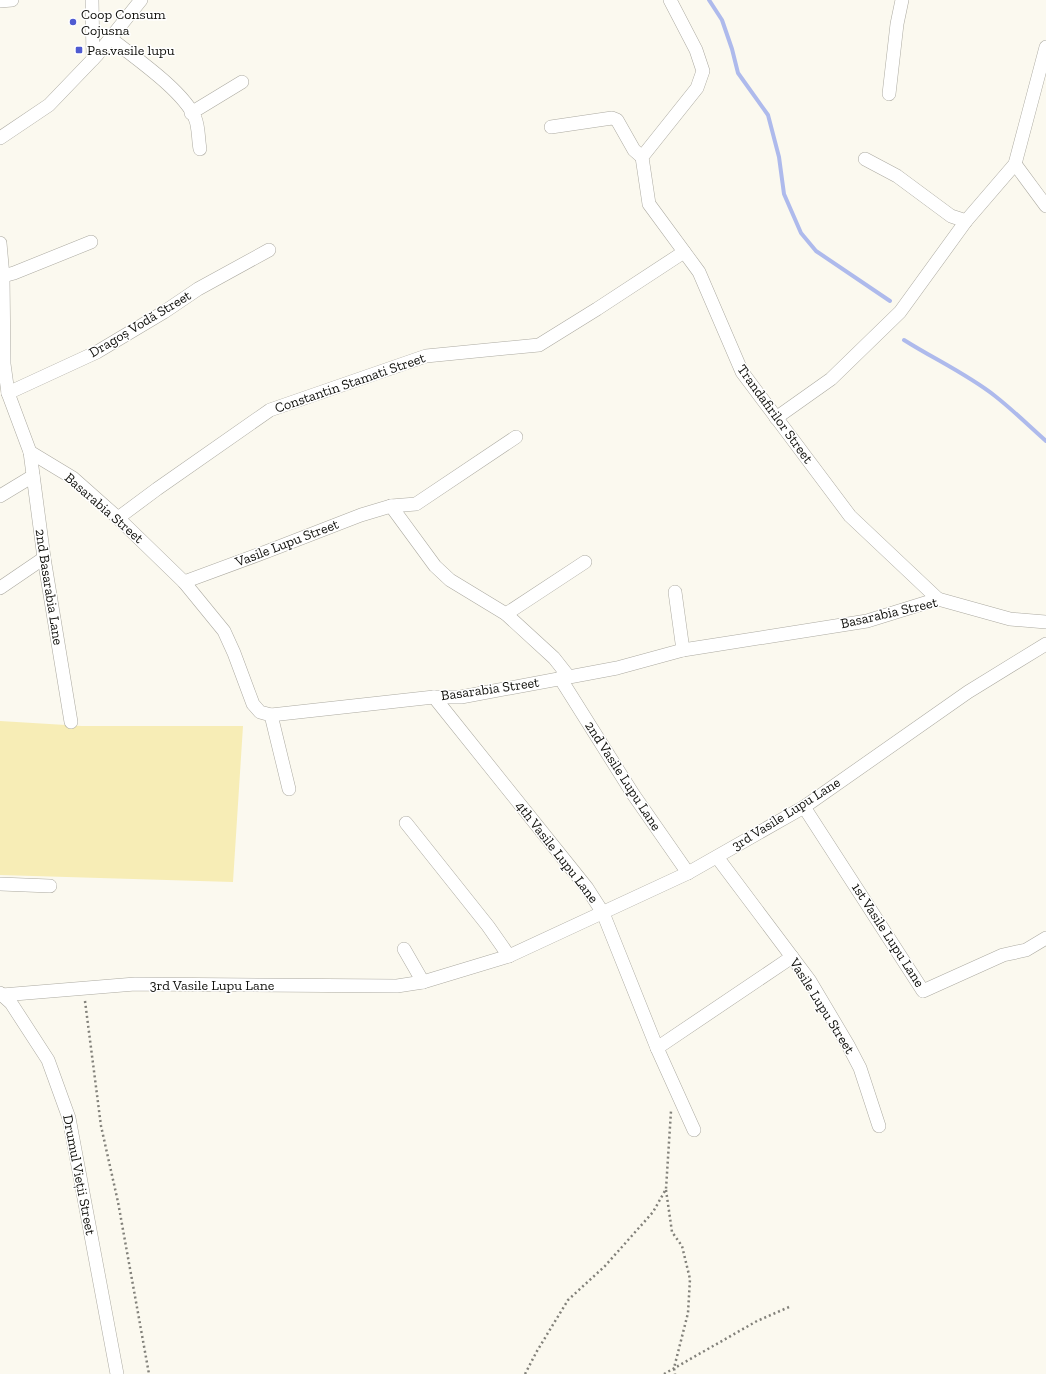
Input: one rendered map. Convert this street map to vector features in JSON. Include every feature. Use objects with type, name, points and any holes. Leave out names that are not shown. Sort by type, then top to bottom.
[{"type":"street","points":[[0,1],[12,0]]},
{"type":"street","points":[[92,0],[93,59]]},
{"type":"street","points":[[0,138],[49,105],[93,59],[141,0]]},
{"type":"street","points":[[551,127],[612,118],[618,120],[634,150],[642,157],[697,88],[703,71],[696,50],[670,0]]},
{"type":"street","points":[[889,94],[897,24],[902,0]]},
{"type":"street","points":[[110,38],[166,82],[185,102],[195,119],[200,148]]},
{"type":"street","points":[[776,418],[831,379],[900,312],[966,221],[1015,164],[1046,47]]},
{"type":"street","points":[[191,113],[242,82]]},
{"type":"street","name":"Trandafirilor Street","points":[[642,157],[649,204],[699,272],[742,372],[850,516],[938,599]]},
{"type":"street","points":[[865,159],[897,176],[951,216],[966,221]]},
{"type":"street","points":[[1015,164],[1046,206]]},
{"type":"street","points":[[2,276],[14,273],[91,242]]},
{"type":"street","points":[[0,243],[2,276],[2,365],[8,393],[30,452]]},
{"type":"street","name":"Dragoș Vodă Street","points":[[8,393],[98,352],[164,312],[198,289],[269,250]]},
{"type":"street","name":"Constantin Stamati Street","points":[[118,518],[156,489],[270,410],[426,356],[539,346],[684,252]]},
{"type":"street","name":"Vasile Lupu Street","points":[[184,582],[361,514],[391,506],[416,504],[516,437]]},
{"type":"street","name":"Basarabia Street","points":[[30,452],[73,478],[118,518],[184,582],[224,631],[253,704],[260,712],[271,715],[434,698],[461,697],[617,668],[683,650],[866,622],[938,599],[1010,618],[1046,622]]},
{"type":"street","name":"2nd Basarabia Lane","points":[[30,452],[44,558],[71,722]]},
{"type":"street","points":[[0,496],[33,476]]},
{"type":"street","points":[[391,506],[435,566],[450,580],[506,614],[554,658],[564,678]]},
{"type":"street","points":[[0,588],[44,558]]},
{"type":"street","points":[[506,614],[585,562]]},
{"type":"street","points":[[675,592],[683,650]]},
{"type":"street","name":"3rd Vasile Lupu Lane","points":[[1,994],[135,984],[397,986],[423,982],[509,956],[688,873],[804,807],[968,692],[1046,644]]},
{"type":"street","name":"2nd Vasile Lupu Lane","points":[[564,678],[632,794],[688,873]]},
{"type":"street","name":"4th Vasile Lupu Lane","points":[[434,698],[587,888],[603,913],[657,1048],[694,1130]]},
{"type":"street","points":[[271,715],[289,789]]},
{"type":"street","name":"1st Vasile Lupu Lane","points":[[804,807],[923,992],[1003,955],[1026,950],[1046,938]]},
{"type":"street","points":[[406,823],[488,926],[509,956]]},
{"type":"street","name":"Vasile Lupu Street","points":[[716,857],[810,981],[860,1068],[879,1126]]},
{"type":"street","points":[[0,884],[50,886]]},
{"type":"street","points":[[404,949],[423,982]]},
{"type":"street","points":[[657,1048],[792,957]]},
{"type":"street","name":"Drumul Vieții Street","points":[[1,994],[11,1004],[48,1060],[70,1118],[117,1374]]},
{"type":"path","points":[[83,988],[101,1126],[118,1202],[149,1374]]},
{"type":"path","points":[[672,1105],[666,1189],[672,1232],[682,1246],[690,1278],[688,1313],[674,1368],[675,1374]]},
{"type":"path","points":[[525,1374],[568,1300],[604,1266],[653,1212],[666,1189]]},
{"type":"path","points":[[664,1374],[757,1321],[790,1307]]},
{"type":"shaded area","points":[[0,721],[82,726],[243,726],[233,882],[0,875]]},
{"type":"waterway","points":[[709,0],[722,20],[738,73],[768,115],[779,157],[784,194],[801,233],[816,251],[890,301]]},
{"type":"waterway","points":[[904,340],[984,388],[1046,441]]},
{"type":"place","name":"Coop Consum Cojusna","points":[[73,22]]},
{"type":"place","name":"Pas.vasile lupu","points":[[79,50]]}]
